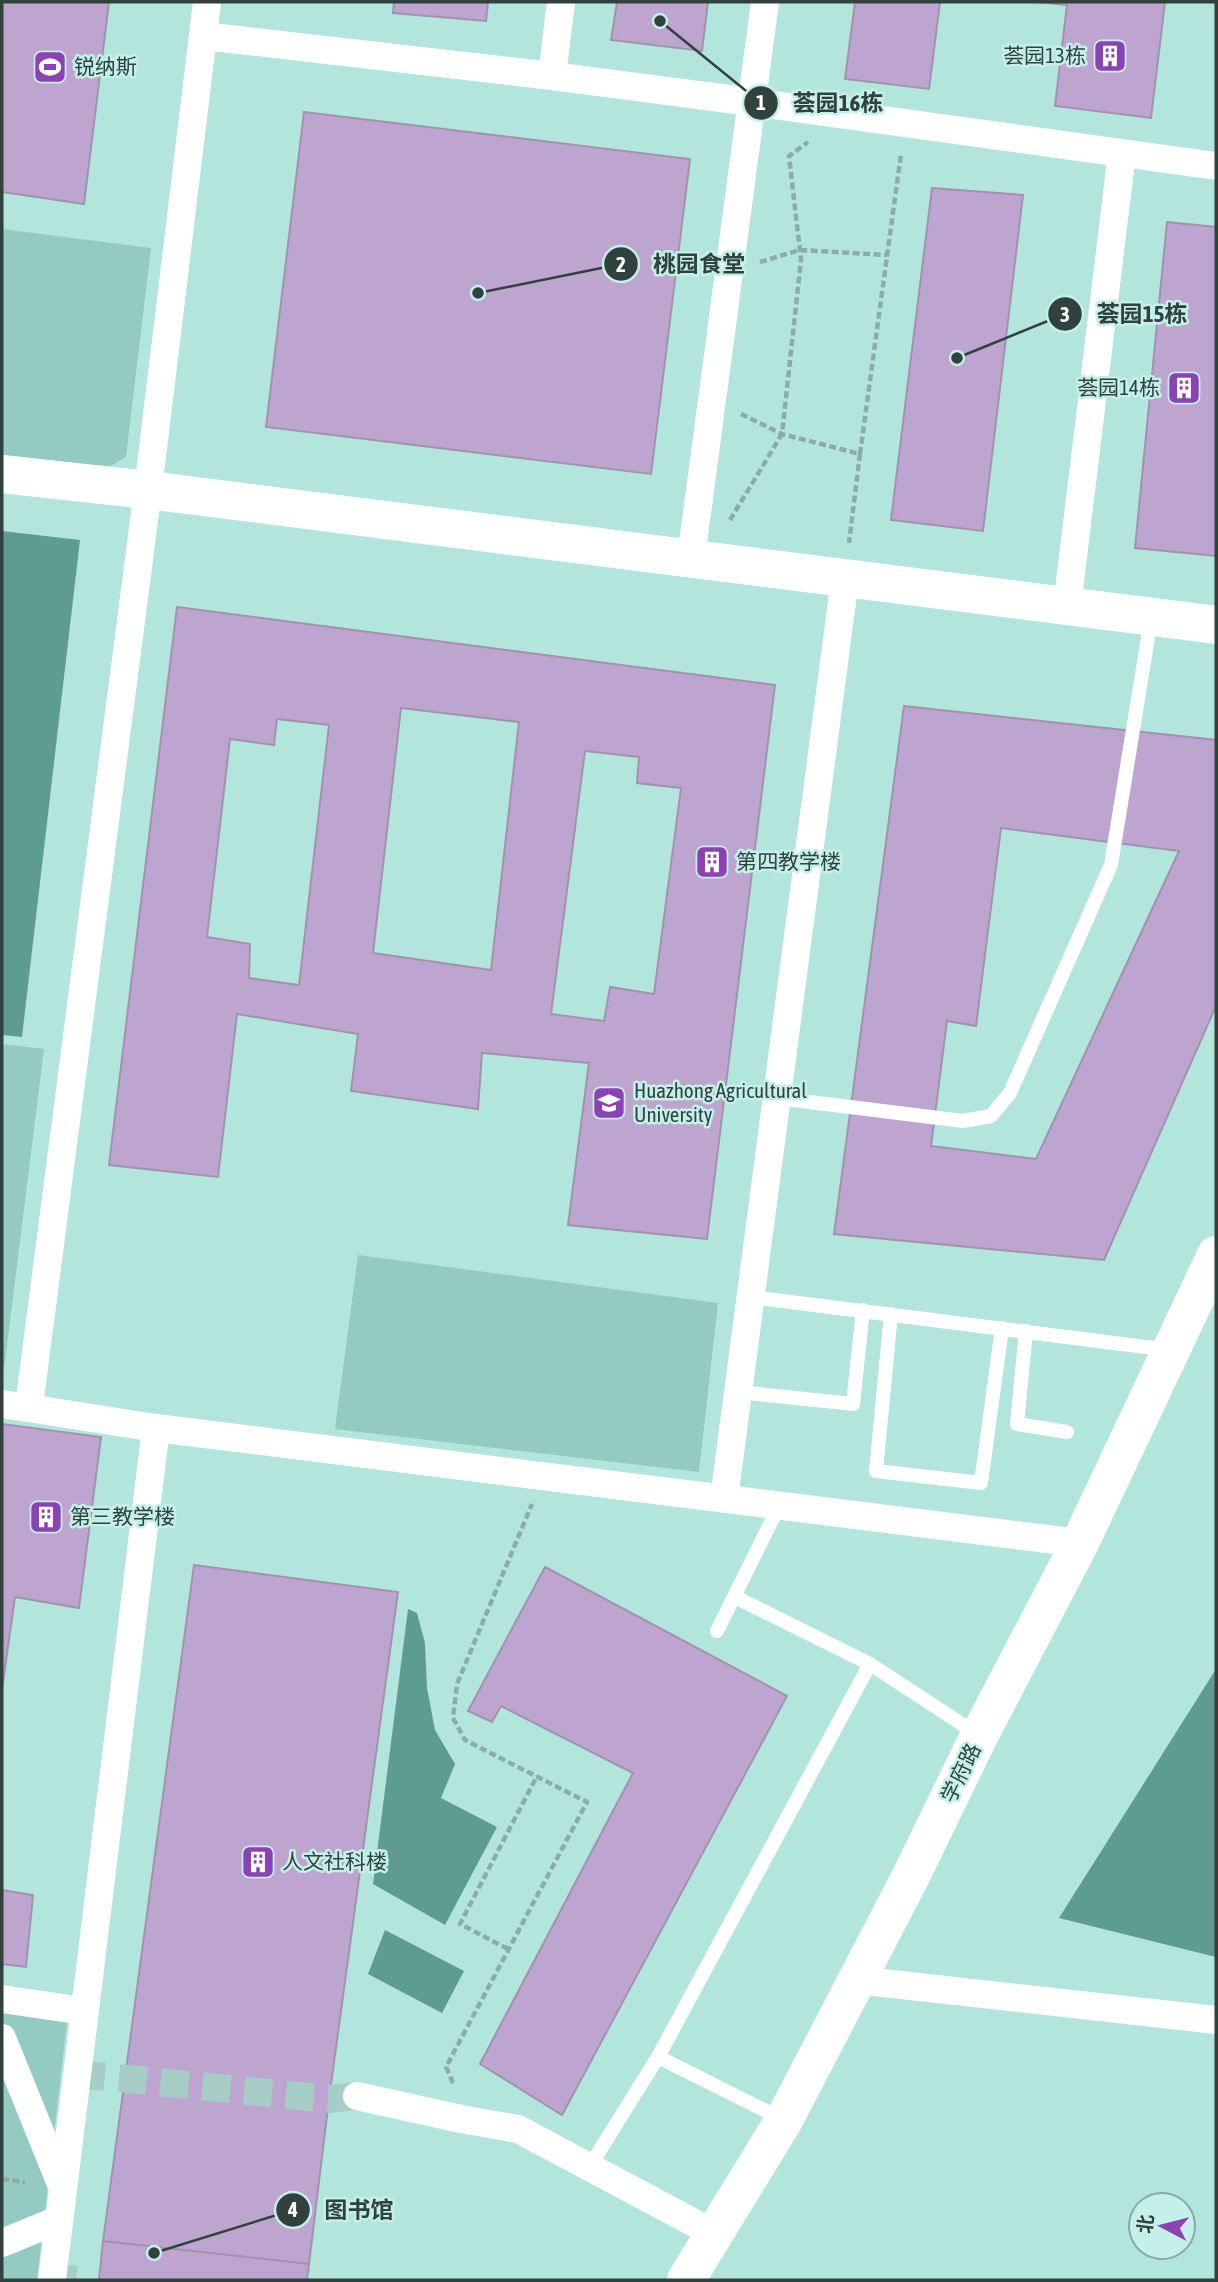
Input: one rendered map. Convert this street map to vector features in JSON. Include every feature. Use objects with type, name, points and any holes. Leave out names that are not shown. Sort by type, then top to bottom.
[{"type":"street","points":[[207,2],[148,490],[15,1405],[156,1428],[1080,1543]]},
{"type":"street","points":[[552,76],[561,2]]},
{"type":"street","points":[[698,559],[712,400],[765,2]]},
{"type":"street","points":[[204,36],[552,76],[1216,166]]},
{"type":"street","points":[[1067,607],[1122,153]]},
{"type":"street","points":[[2,474],[148,490],[1216,625]]},
{"type":"street","points":[[724,1499],[845,579]]},
{"type":"street","name":"学府路","points":[[685,2280],[783,2120],[911,1876],[979,1736],[1080,1543],[1216,1255]]},
{"type":"street","points":[[52,2280],[156,1428]]},
{"type":"street","points":[[856,1980],[1216,2020]]},
{"type":"street","points":[[2,1999],[83,2011]]},
{"type":"street","points":[[2,2038],[62,2186]]},
{"type":"street","points":[[357,2096],[518,2129],[715,2234]]},
{"type":"street","points":[[2,2243],[58,2220]]},
{"type":"lane","points":[[777,1098],[963,1121],[990,1116],[1010,1093],[1111,865],[1152,617]]},
{"type":"lane","points":[[751,1297],[1171,1351]]},
{"type":"lane","points":[[738,1392],[853,1404],[863,1310]]},
{"type":"lane","points":[[891,1314],[876,1471],[981,1483],[1002,1328]]},
{"type":"lane","points":[[1026,1331],[1017,1424],[1067,1432]]},
{"type":"lane","points":[[717,1631],[779,1504]]},
{"type":"lane","points":[[735,1597],[870,1664],[979,1736]]},
{"type":"lane","points":[[590,2166],[658,2057],[870,1664]]},
{"type":"lane","points":[[658,2057],[783,2120]]},
{"type":"path","points":[[698,559],[782,434],[801,260],[789,156],[846,115]]},
{"type":"path","points":[[845,579],[905,123]]},
{"type":"path","points":[[729,271],[800,250],[887,255]]},
{"type":"path","points":[[712,400],[782,434],[860,454]]},
{"type":"path","points":[[461,2119],[456,2092],[446,2067],[587,1802],[465,1741],[453,1717],[457,1684],[543,1478]]},
{"type":"path","points":[[508,1948],[460,1924],[537,1776]]},
{"type":"shaded area","name":"Huazhong Agricultural University","points":[[2,2],[1216,2],[1216,2280],[2,2280]]},
{"type":"shaded area","points":[[2,229],[151,248],[126,457],[96,474],[2,462]]},
{"type":"shaded area","points":[[2,531],[80,540],[22,1037],[2,1035]]},
{"type":"shaded area","points":[[2,1044],[44,1049],[2,1385]]},
{"type":"shaded area","points":[[358,1255],[718,1303],[699,1472],[335,1429]]},
{"type":"shaded area","points":[[408,1609],[417,1613],[425,1643],[427,1688],[435,1730],[455,1764],[441,1798],[497,1827],[445,1925],[373,1884]]},
{"type":"shaded area","points":[[1216,1669],[1216,1957],[1059,1918]]},
{"type":"shaded area","points":[[385,1930],[464,1971],[442,2013],[368,1974]]},
{"type":"shaded area","points":[[2,2012],[67,2022],[37,2280],[2,2280]]},
{"type":"building","points":[[2,2],[109,2],[84,204],[2,192]]},
{"type":"building","points":[[394,2],[488,2],[486,21],[393,13]]},
{"type":"building","points":[[617,2],[708,2],[702,51],[611,40]]},
{"type":"building","points":[[855,2],[940,2],[929,89],[845,79]]},
{"type":"building","name":"荟园13栋","points":[[1038,2],[1165,2],[1151,118],[1055,106],[1067,5]]},
{"type":"building","points":[[304,112],[690,159],[651,474],[266,427]]},
{"type":"building","points":[[932,188],[1023,195],[983,531],[891,520]]},
{"type":"building","name":"荟园14栋","points":[[1167,222],[1216,227],[1216,556],[1135,548]]},
{"type":"building","name":"第四教学楼","points":[[177,607],[775,685],[707,1239],[568,1225],[589,1063],[482,1053],[478,1109],[351,1091],[358,1034],[237,1014],[218,1177],[109,1165]],"holes":[[[401,708],[519,722],[491,970],[373,953]],[[277,719],[329,725],[299,985],[249,978],[250,944],[207,937],[230,739],[274,745]],[[585,751],[639,757],[637,783],[681,788],[654,994],[610,987],[604,1021],[551,1014]]]},
{"type":"building","points":[[904,706],[1216,740],[1216,1006],[1104,1260],[834,1234]],"holes":[[[1001,828],[1179,851],[1036,1159],[931,1146],[947,1021],[976,1026]]]},
{"type":"building","name":"第三教学楼","points":[[2,1424],[101,1437],[79,1608],[15,1597],[2,1689]]},
{"type":"building","name":"人文社科楼","points":[[194,1565],[398,1592],[309,2264],[103,2241]]},
{"type":"building","points":[[545,1567],[787,1696],[562,2115],[480,2064],[633,1773],[501,1706],[492,1722],[468,1711]]},
{"type":"building","points":[[2,1890],[33,1895],[26,1967],[2,1964]]},
{"type":"building","points":[[103,2241],[309,2264],[307,2280],[99,2280]]},
{"type":"tunnel","points":[[77,2074],[329,2099],[357,2096]]},
{"type":"tunnel","points":[[52,2277],[76,2280]]},
{"type":"place","name":"荟园16栋","points":[[660,21]]},
{"type":"place","name":"荟园13栋","points":[[1110,56]]},
{"type":"place","name":"锐纳斯","points":[[50,67]]},
{"type":"place","name":"桃园食堂","points":[[478,293]]},
{"type":"place","name":"荟园15栋","points":[[957,358]]},
{"type":"place","name":"荟园14栋","points":[[1184,388]]},
{"type":"place","name":"第四教学楼","points":[[712,862]]},
{"type":"place","name":"Huazhong Agricultural University","points":[[609,1103]]},
{"type":"place","name":"第三教学楼","points":[[46,1517]]},
{"type":"place","name":"人文社科楼","points":[[258,1862]]},
{"type":"place","name":"图书馆","points":[[154,2253]]}]
